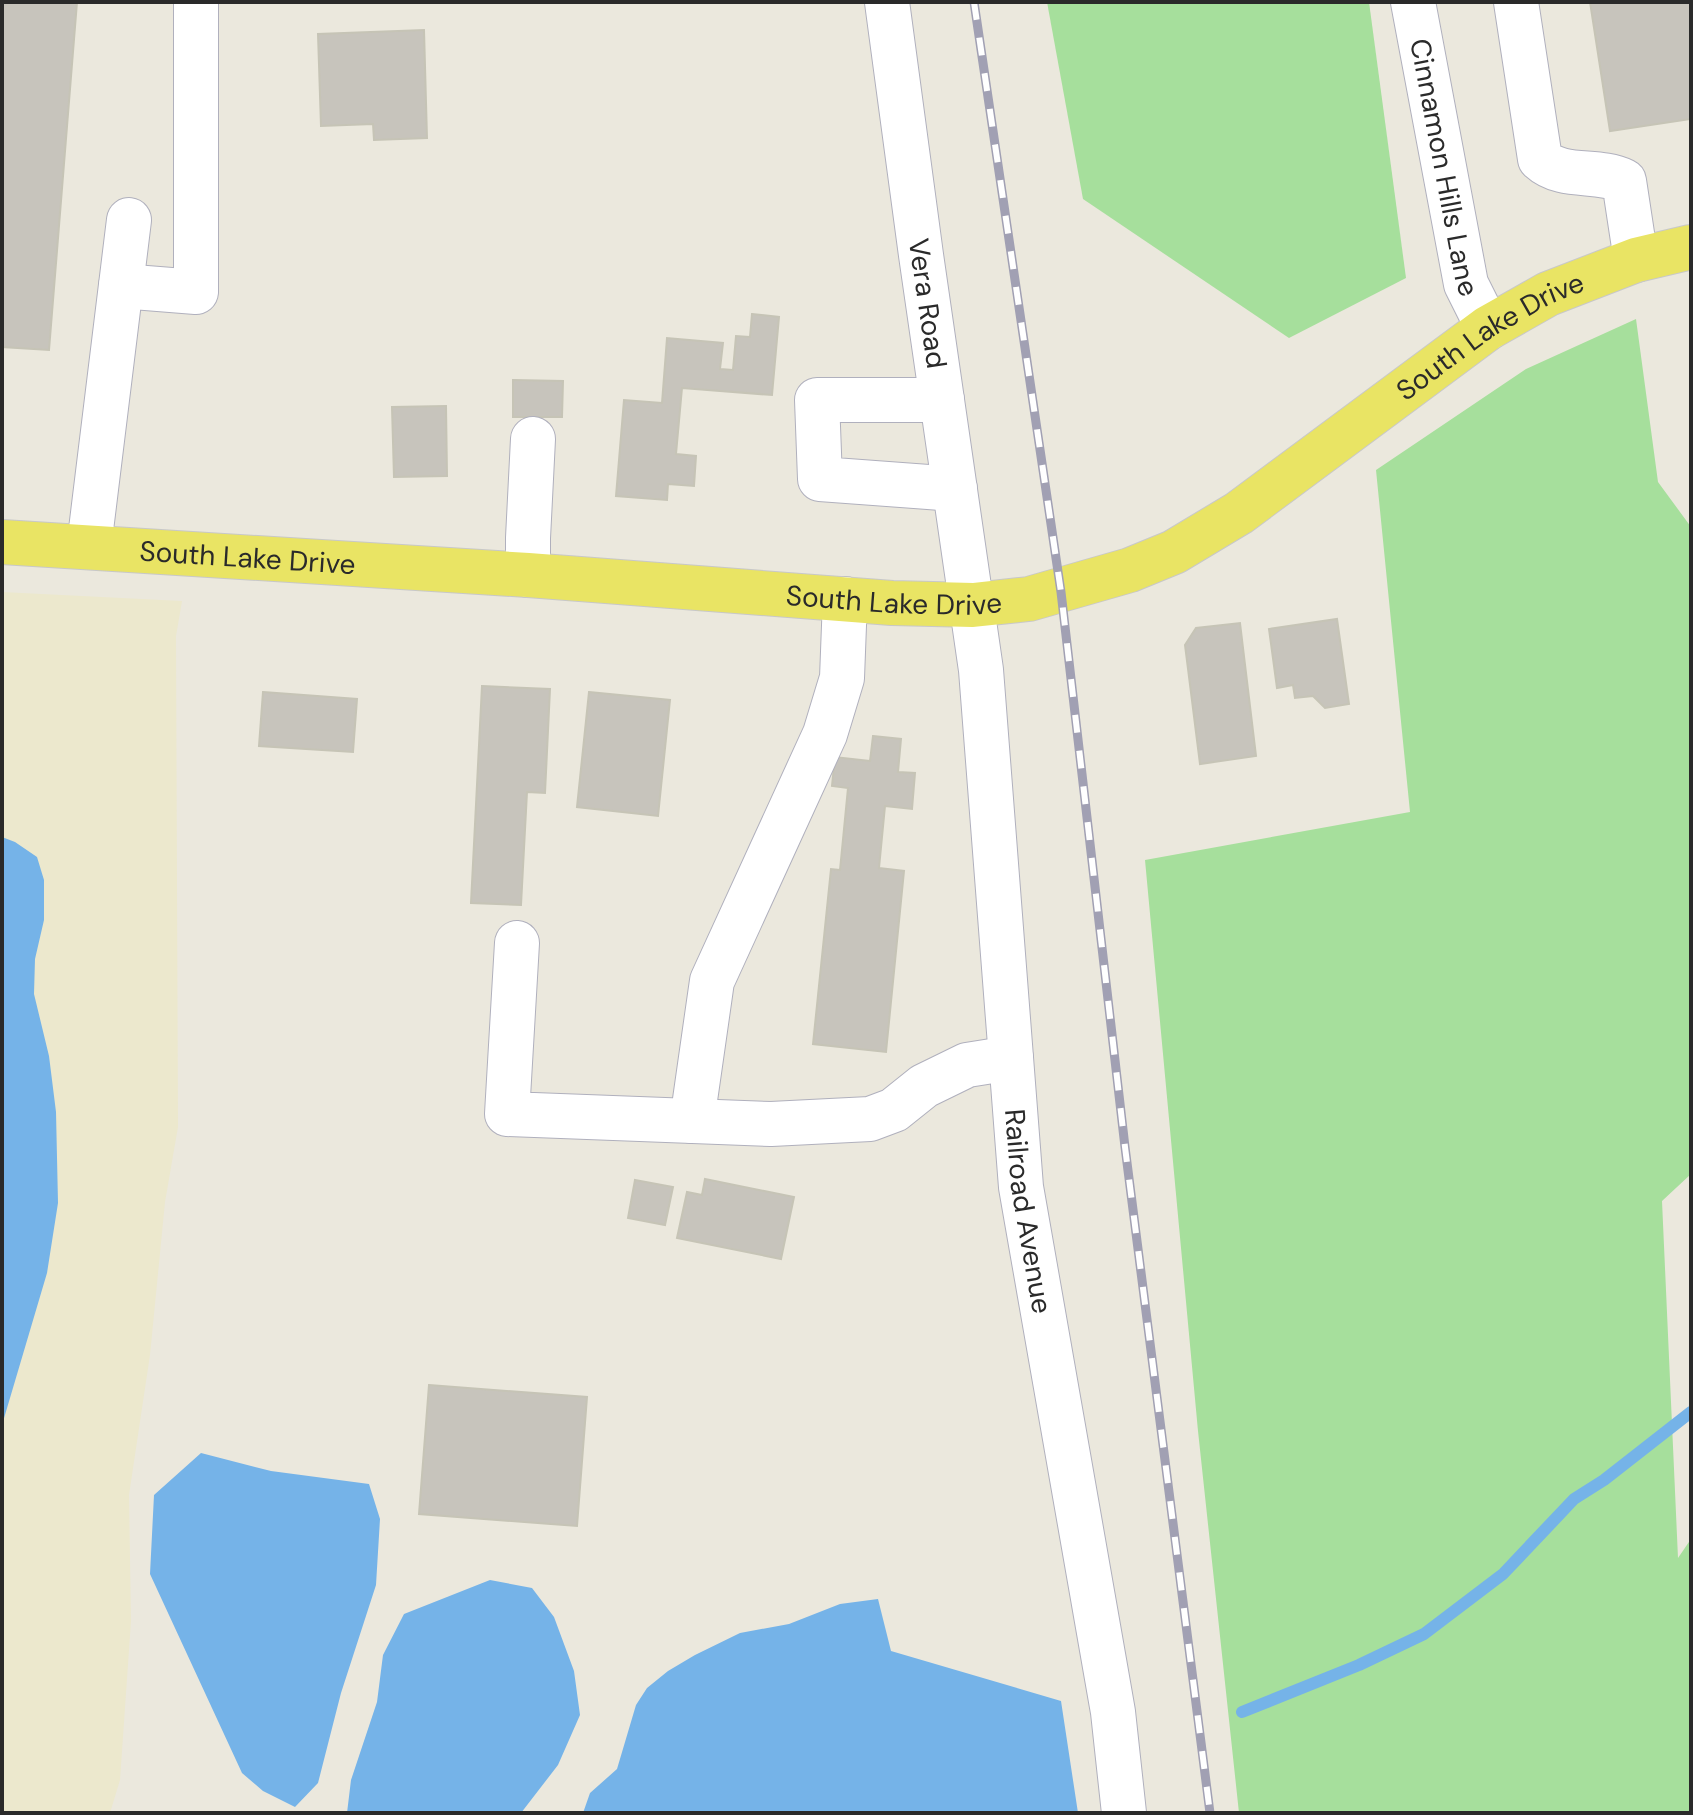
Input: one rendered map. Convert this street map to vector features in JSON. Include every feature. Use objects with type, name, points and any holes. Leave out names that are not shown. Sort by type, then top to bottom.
[{"type":"main road","name":"South Lake Drive","points":[[2,542],[528,575],[845,599],[973,605],[1029,599],[1141,566],[1197,540],[1239,513],[1488,328],[1548,294],[1636,260],[1691,247]]},
{"type":"street","points":[[121,286],[196,292],[196,2]]},
{"type":"street","name":"Vera Road","points":[[887,2],[973,605]]},
{"type":"street","name":"Cinnamon Hills Lane","points":[[1413,2],[1466,284],[1488,328]]},
{"type":"street","points":[[1516,2],[1540,159],[1549,167],[1563,172],[1600,174],[1624,181],[1636,260]]},
{"type":"street","points":[[89,546],[129,220]]},
{"type":"street","points":[[942,400],[817,400],[820,479],[955,489]]},
{"type":"street","points":[[528,575],[533,439]]},
{"type":"street","points":[[692,1121],[712,981],[835,707],[842,678],[845,599]]},
{"type":"street","name":"Railroad Avenue","points":[[973,605],[981,670],[1021,1187],[1104,1655],[1124,1813]]},
{"type":"street","points":[[517,943],[507,1114],[771,1124],[870,1119],[894,1110],[924,1086],[967,1065],[1011,1058]]},
{"type":"shaded area","points":[[2,592],[182,601],[176,636],[178,1127],[165,1202],[150,1355],[129,1495],[131,1621],[120,1780],[110,1813],[2,1813]]},
{"type":"green space","points":[[1047,2],[1369,2],[1406,278],[1289,338],[1083,199]]},
{"type":"green space","points":[[1636,319],[1658,482],[1691,527],[1691,1174],[1662,1201],[1678,1558],[1691,1539],[1691,1813],[1239,1813],[1198,1431],[1145,860],[1410,812],[1376,470],[1526,369]]},
{"type":"water","points":[[2,837],[37,857],[44,880],[44,920],[35,959],[34,994],[49,1056],[56,1112],[58,1203],[47,1273],[2,1425]]},
{"type":"water","points":[[201,1453],[271,1471],[369,1484],[380,1519],[376,1585],[341,1693],[318,1783],[295,1807],[263,1791],[242,1773],[150,1574],[154,1495]]},
{"type":"water","points":[[490,1580],[532,1588],[554,1617],[574,1671],[580,1715],[558,1765],[521,1813],[347,1813],[351,1780],[377,1702],[383,1655],[404,1614]]},
{"type":"water","points":[[878,1599],[891,1651],[1061,1701],[1078,1813],[583,1813],[590,1793],[617,1769],[636,1705],[647,1688],[668,1671],[740,1633],[789,1624],[840,1604]]},
{"type":"building","points":[[2,2],[77,2],[49,350],[2,347]]},
{"type":"building","points":[[1590,2],[1691,2],[1691,119],[1610,131]]},
{"type":"building","points":[[424,30],[427,138],[374,140],[373,124],[321,126],[318,34]]},
{"type":"building","points":[[752,314],[779,317],[772,395],[682,388],[676,454],[696,456],[694,486],[668,484],[667,500],[616,496],[624,400],[662,403],[667,338],[723,343],[720,369],[733,370],[736,336],[750,337]]},
{"type":"building","points":[[513,380],[563,381],[562,417],[513,417]]},
{"type":"building","points":[[446,406],[447,476],[394,477],[392,407]]},
{"type":"building","points":[[1337,619],[1349,704],[1325,708],[1313,696],[1295,698],[1293,685],[1277,688],[1269,629]]},
{"type":"building","points":[[1240,623],[1256,756],[1200,764],[1185,645],[1196,628]]},
{"type":"building","points":[[482,686],[550,689],[545,793],[527,792],[521,905],[471,903]]},
{"type":"building","points":[[263,692],[357,699],[353,752],[259,746]]},
{"type":"building","points":[[589,692],[670,700],[658,816],[577,807]]},
{"type":"building","points":[[873,736],[901,739],[898,772],[915,773],[912,809],[885,806],[879,868],[904,871],[886,1052],[813,1044],[831,869],[840,870],[848,788],[832,786],[835,757],[870,761]]},
{"type":"building","points":[[705,1179],[794,1197],[781,1259],[677,1238],[687,1192],[702,1195]]},
{"type":"building","points":[[635,1180],[673,1187],[665,1225],[628,1218]]},
{"type":"building","points":[[429,1385],[587,1397],[577,1526],[419,1514]]},
{"type":"waterway","points":[[1242,1712],[1359,1665],[1424,1634],[1503,1574],[1574,1499],[1604,1480],[1691,1412]]},
{"type":"railway","points":[[974,2],[1061,592],[1125,1147],[1210,1813]]}]
